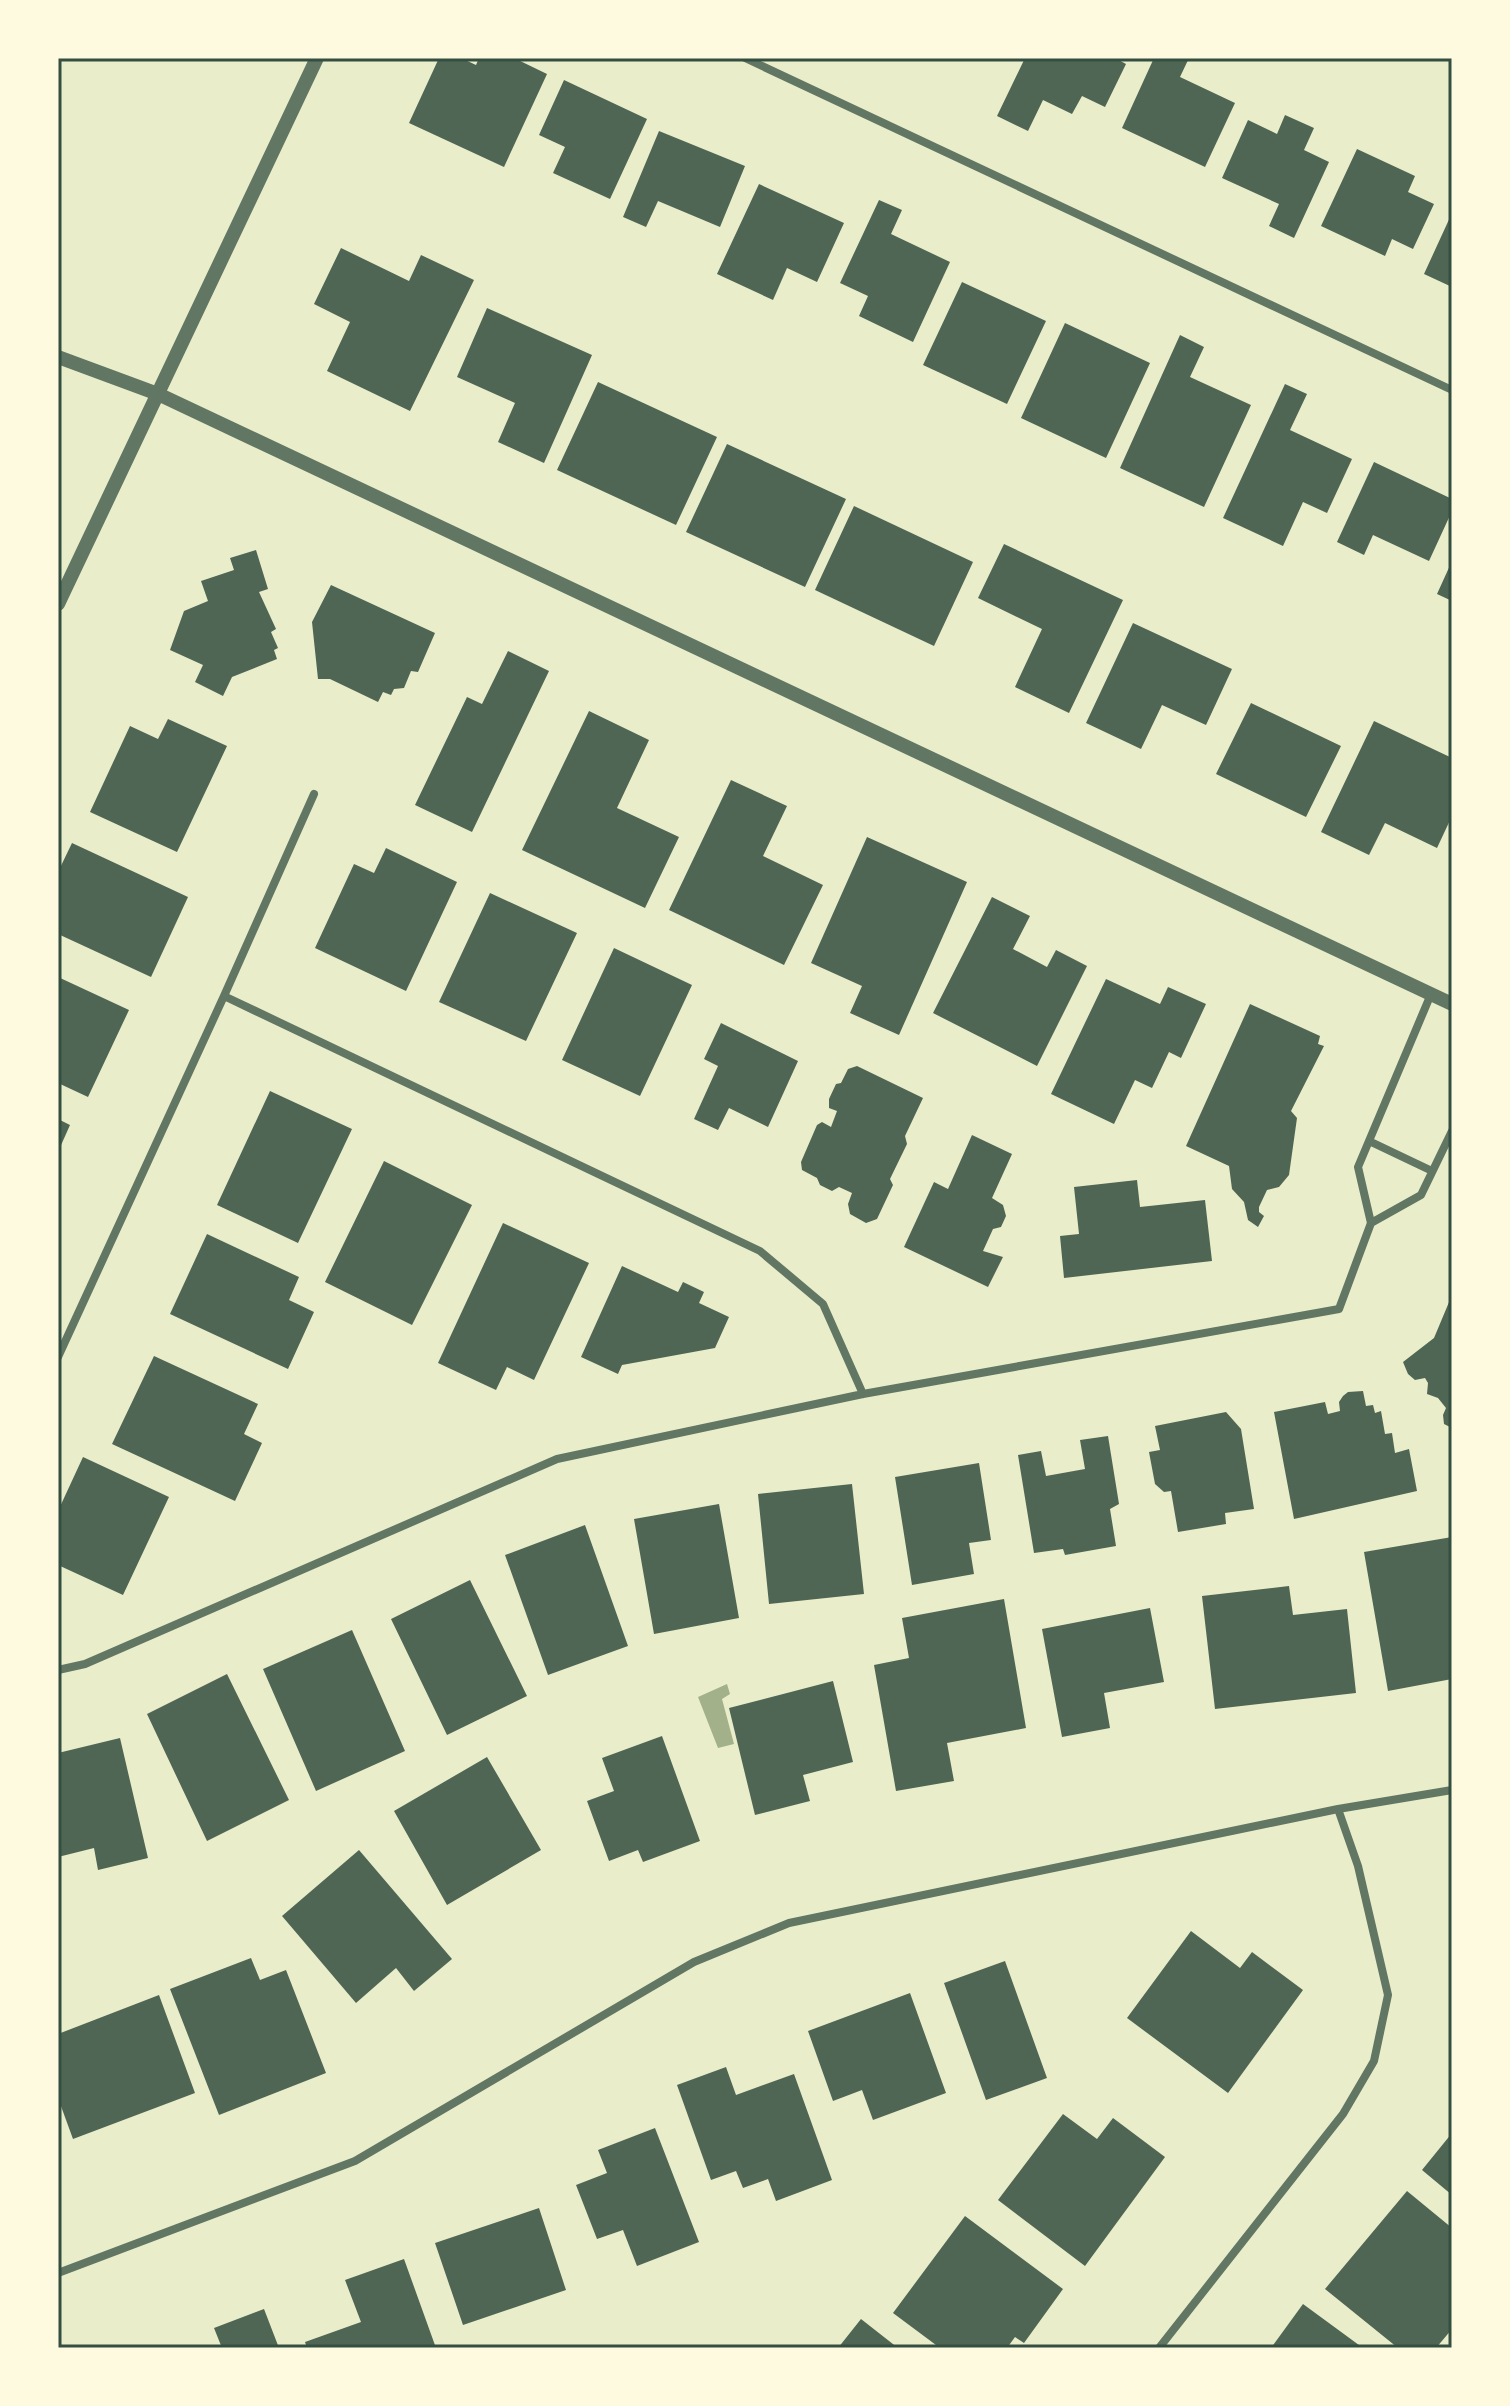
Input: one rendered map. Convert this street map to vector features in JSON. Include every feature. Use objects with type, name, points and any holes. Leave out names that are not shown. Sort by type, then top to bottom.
[{"type":"street","points":[[58,604],[317,58]]},
{"type":"street","points":[[745,58],[1452,390]]},
{"type":"street","points":[[58,357],[158,394],[1452,1004]]},
{"type":"street","points":[[58,1357],[314,794]]},
{"type":"street","points":[[58,1670],[85,1664],[557,1459],[863,1394],[1339,1309],[1371,1223],[1358,1167],[1431,994]]},
{"type":"street","points":[[224,996],[760,1251],[823,1304],[863,1394]]},
{"type":"street","points":[[1371,1223],[1421,1195],[1452,1131]]},
{"type":"street","points":[[1369,1141],[1432,1171]]},
{"type":"street","points":[[58,2273],[355,2161],[694,1962],[789,1923],[1338,1809],[1452,1790]]},
{"type":"street","points":[[1159,2348],[1343,2114],[1374,2061],[1388,1995],[1358,1866],[1338,1809]]},
{"type":"shaded area","points":[[727,1684],[730,1694],[722,1699],[734,1744],[718,1748],[698,1697]]},
{"type":"building","points":[[439,58],[461,58],[476,65],[479,58],[514,58],[547,74],[504,167],[409,123]]},
{"type":"building","points":[[1025,58],[1115,58],[1126,64],[1105,107],[1082,96],[1072,114],[1043,100],[1028,131],[997,116]]},
{"type":"building","points":[[1154,58],[1189,58],[1180,77],[1235,103],[1205,167],[1122,128]]},
{"type":"building","points":[[564,80],[647,119],[610,199],[553,173],[565,147],[539,135]]},
{"type":"building","points":[[1285,115],[1314,128],[1304,150],[1329,162],[1294,238],[1269,226],[1279,204],[1222,178],[1248,120],[1277,134]]},
{"type":"building","points":[[659,131],[745,166],[720,227],[658,201],[646,227],[623,217]]},
{"type":"building","points":[[1357,149],[1415,176],[1408,192],[1434,204],[1413,249],[1392,239],[1385,256],[1321,226]]},
{"type":"building","points":[[759,184],[844,223],[817,282],[787,268],[773,300],[717,274]]},
{"type":"building","points":[[879,200],[902,210],[891,234],[950,262],[913,342],[859,316],[868,296],[840,283]]},
{"type":"building","points":[[1452,213],[1452,287],[1424,274]]},
{"type":"building","points":[[341,248],[409,281],[421,255],[474,280],[410,411],[327,371],[350,322],[314,304]]},
{"type":"building","points":[[962,282],[1046,321],[1007,404],[923,365]]},
{"type":"building","points":[[487,308],[592,355],[544,463],[498,442],[515,403],[457,377]]},
{"type":"building","points":[[1065,323],[1150,363],[1106,458],[1021,418]]},
{"type":"building","points":[[1180,335],[1204,347],[1190,377],[1251,405],[1204,507],[1120,468]]},
{"type":"building","points":[[598,382],[717,437],[676,525],[557,470]]},
{"type":"building","points":[[1285,384],[1307,394],[1290,430],[1352,459],[1327,513],[1303,502],[1283,546],[1223,518]]},
{"type":"building","points":[[727,444],[846,499],[805,587],[686,532]]},
{"type":"building","points":[[1374,462],[1452,499],[1452,511],[1429,561],[1373,535],[1364,555],[1337,542]]},
{"type":"building","points":[[854,506],[973,562],[934,646],[815,590]]},
{"type":"building","points":[[1004,544],[1123,600],[1069,713],[1015,687],[1042,629],[978,598]]},
{"type":"building","points":[[256,550],[268,589],[259,592],[276,629],[271,632],[278,648],[274,650],[277,659],[232,677],[223,696],[195,682],[203,665],[170,650],[184,611],[208,601],[201,581],[234,570],[230,558]]},
{"type":"building","points":[[1452,561],[1452,601],[1437,594]]},
{"type":"building","points":[[331,585],[435,633],[418,672],[411,671],[404,688],[394,689],[391,695],[383,692],[378,702],[330,679],[318,679],[312,622]]},
{"type":"building","points":[[1133,623],[1232,669],[1206,725],[1162,705],[1141,749],[1086,723]]},
{"type":"building","points":[[508,651],[549,671],[472,832],[415,805],[467,697],[482,704]]},
{"type":"building","points":[[1251,703],[1341,746],[1306,817],[1216,774]]},
{"type":"building","points":[[589,711],[649,740],[617,808],[679,837],[645,908],[522,850]]},
{"type":"building","points":[[168,719],[227,746],[177,852],[90,812],[130,726],[158,739]]},
{"type":"building","points":[[1374,721],[1452,758],[1452,816],[1437,848],[1385,823],[1369,855],[1321,832]]},
{"type":"building","points":[[731,780],[787,806],[763,856],[823,885],[784,965],[669,910]]},
{"type":"building","points":[[867,837],[967,882],[899,1035],[850,1013],[862,986],[811,963]]},
{"type":"building","points":[[72,843],[188,897],[151,977],[58,934],[58,872]]},
{"type":"building","points":[[386,848],[457,882],[406,991],[315,948],[354,864],[374,873]]},
{"type":"building","points":[[490,893],[577,933],[526,1041],[439,1002]]},
{"type":"building","points":[[992,897],[1030,916],[1013,949],[1047,967],[1056,950],[1087,966],[1037,1066],[933,1013]]},
{"type":"building","points":[[614,948],[692,985],[640,1096],[562,1060]]},
{"type":"building","points":[[58,977],[129,1010],[88,1097],[58,1083]]},
{"type":"building","points":[[1106,979],[1160,1004],[1168,987],[1206,1004],[1181,1058],[1169,1052],[1152,1088],[1135,1080],[1114,1124],[1051,1094]]},
{"type":"building","points":[[1250,1004],[1320,1036],[1318,1044],[1324,1046],[1291,1111],[1297,1118],[1289,1175],[1279,1187],[1267,1190],[1259,1207],[1259,1212],[1264,1216],[1258,1227],[1248,1220],[1244,1202],[1232,1189],[1229,1166],[1186,1146]]},
{"type":"building","points":[[721,1023],[798,1061],[768,1127],[729,1108],[718,1130],[694,1119],[718,1066],[704,1059]]},
{"type":"building","points":[[857,1066],[923,1098],[905,1136],[907,1144],[890,1179],[893,1185],[877,1219],[866,1223],[850,1214],[848,1204],[852,1193],[839,1187],[832,1191],[820,1185],[817,1178],[802,1170],[801,1162],[817,1125],[822,1122],[831,1127],[837,1111],[829,1108],[829,1099],[836,1084],[841,1083],[848,1069]]},
{"type":"building","points":[[270,1091],[352,1129],[298,1243],[217,1205]]},
{"type":"building","points":[[58,1119],[70,1125],[58,1152]]},
{"type":"building","points":[[972,1135],[1012,1154],[992,1198],[1003,1205],[1006,1216],[1001,1227],[993,1229],[983,1251],[1003,1257],[988,1287],[904,1247],[934,1182],[948,1189]]},
{"type":"building","points":[[384,1161],[472,1205],[412,1325],[325,1282]]},
{"type":"building","points":[[1137,1180],[1140,1207],[1205,1200],[1212,1261],[1064,1278],[1060,1236],[1079,1234],[1074,1187]]},
{"type":"building","points":[[503,1223],[589,1263],[534,1380],[507,1367],[496,1390],[438,1363]]},
{"type":"building","points":[[207,1234],[299,1277],[289,1300],[314,1312],[288,1369],[170,1314]]},
{"type":"building","points":[[622,1266],[678,1292],[683,1282],[704,1292],[699,1303],[729,1317],[715,1348],[622,1365],[618,1374],[581,1357]]},
{"type":"building","points":[[1452,1295],[1452,1428],[1444,1424],[1446,1408],[1438,1398],[1427,1394],[1425,1378],[1415,1380],[1408,1374],[1403,1362],[1434,1338]]},
{"type":"building","points":[[154,1356],[258,1404],[244,1434],[262,1443],[235,1501],[112,1444]]},
{"type":"building","points":[[1363,1391],[1366,1406],[1373,1405],[1375,1413],[1381,1411],[1385,1434],[1392,1433],[1395,1453],[1409,1449],[1417,1491],[1294,1519],[1274,1412],[1325,1402],[1328,1414],[1340,1411],[1339,1402],[1348,1392]]},
{"type":"building","points":[[1226,1412],[1241,1429],[1254,1509],[1225,1513],[1226,1524],[1178,1532],[1171,1491],[1164,1492],[1155,1484],[1149,1452],[1160,1450],[1155,1426]]},
{"type":"building","points":[[1108,1436],[1119,1504],[1110,1509],[1116,1546],[1065,1555],[1063,1549],[1034,1553],[1018,1455],[1041,1451],[1046,1476],[1085,1469],[1080,1440]]},
{"type":"building","points":[[83,1457],[169,1497],[123,1595],[58,1565],[58,1511]]},
{"type":"building","points":[[979,1463],[991,1540],[969,1543],[974,1574],[912,1585],[895,1477]]},
{"type":"building","points":[[852,1484],[864,1594],[769,1604],[758,1494]]},
{"type":"building","points":[[719,1504],[739,1618],[654,1634],[634,1519]]},
{"type":"building","points":[[585,1525],[628,1646],[548,1675],[505,1555]]},
{"type":"building","points":[[1452,1537],[1452,1679],[1388,1691],[1364,1552]]},
{"type":"building","points":[[470,1580],[527,1696],[447,1735],[391,1619]]},
{"type":"building","points":[[1289,1586],[1293,1615],[1347,1609],[1356,1693],[1215,1709],[1202,1596]]},
{"type":"building","points":[[1004,1599],[1026,1728],[947,1743],[954,1781],[896,1791],[874,1665],[909,1658],[902,1618]]},
{"type":"building","points":[[1150,1608],[1164,1682],[1104,1693],[1110,1728],[1062,1737],[1042,1629]]},
{"type":"building","points":[[352,1630],[405,1751],[316,1791],[263,1669]]},
{"type":"building","points":[[227,1674],[289,1800],[207,1841],[147,1714]]},
{"type":"building","points":[[833,1681],[853,1762],[803,1775],[810,1801],[755,1815],[729,1708]]},
{"type":"building","points":[[662,1736],[700,1841],[643,1862],[638,1850],[609,1861],[587,1801],[614,1791],[602,1758]]},
{"type":"building","points":[[120,1738],[148,1858],[98,1870],[94,1848],[58,1857],[58,1753]]},
{"type":"building","points":[[487,1757],[541,1850],[447,1905],[394,1811]]},
{"type":"building","points":[[359,1850],[452,1959],[414,1991],[396,1968],[356,2003],[282,1916]]},
{"type":"building","points":[[1191,1931],[1240,1968],[1252,1952],[1303,1990],[1228,2093],[1127,2018]]},
{"type":"building","points":[[251,1958],[260,1980],[286,1970],[326,2073],[219,2115],[170,1989]]},
{"type":"building","points":[[1005,1961],[1047,2078],[986,2100],[944,1983]]},
{"type":"building","points":[[910,1993],[946,2093],[873,2120],[862,2090],[833,2101],[808,2031]]},
{"type":"building","points":[[159,1995],[195,2093],[73,2139],[58,2098],[58,2034]]},
{"type":"building","points":[[726,2067],[736,2095],[794,2074],[832,2180],[776,2201],[768,2179],[743,2188],[736,2171],[711,2180],[677,2085]]},
{"type":"building","points":[[1063,2114],[1097,2139],[1113,2118],[1165,2157],[1085,2266],[998,2200]]},
{"type":"building","points":[[655,2128],[699,2242],[637,2266],[623,2230],[597,2239],[576,2185],[607,2173],[598,2150]]},
{"type":"building","points":[[1452,2133],[1452,2195],[1422,2170]]},
{"type":"building","points":[[1407,2191],[1452,2228],[1452,2329],[1436,2348],[1398,2348],[1325,2289]]},
{"type":"building","points":[[539,2208],[566,2290],[463,2325],[435,2243]]},
{"type":"building","points":[[965,2216],[1063,2289],[1024,2343],[1015,2337],[1007,2348],[940,2348],[893,2313]]},
{"type":"building","points":[[404,2259],[436,2348],[307,2348],[305,2342],[361,2322],[345,2280]]},
{"type":"building","points":[[1303,2304],[1363,2348],[1271,2348]]},
{"type":"building","points":[[264,2309],[279,2348],[222,2348],[214,2328]]},
{"type":"building","points":[[861,2319],[898,2348],[838,2348]]}]
